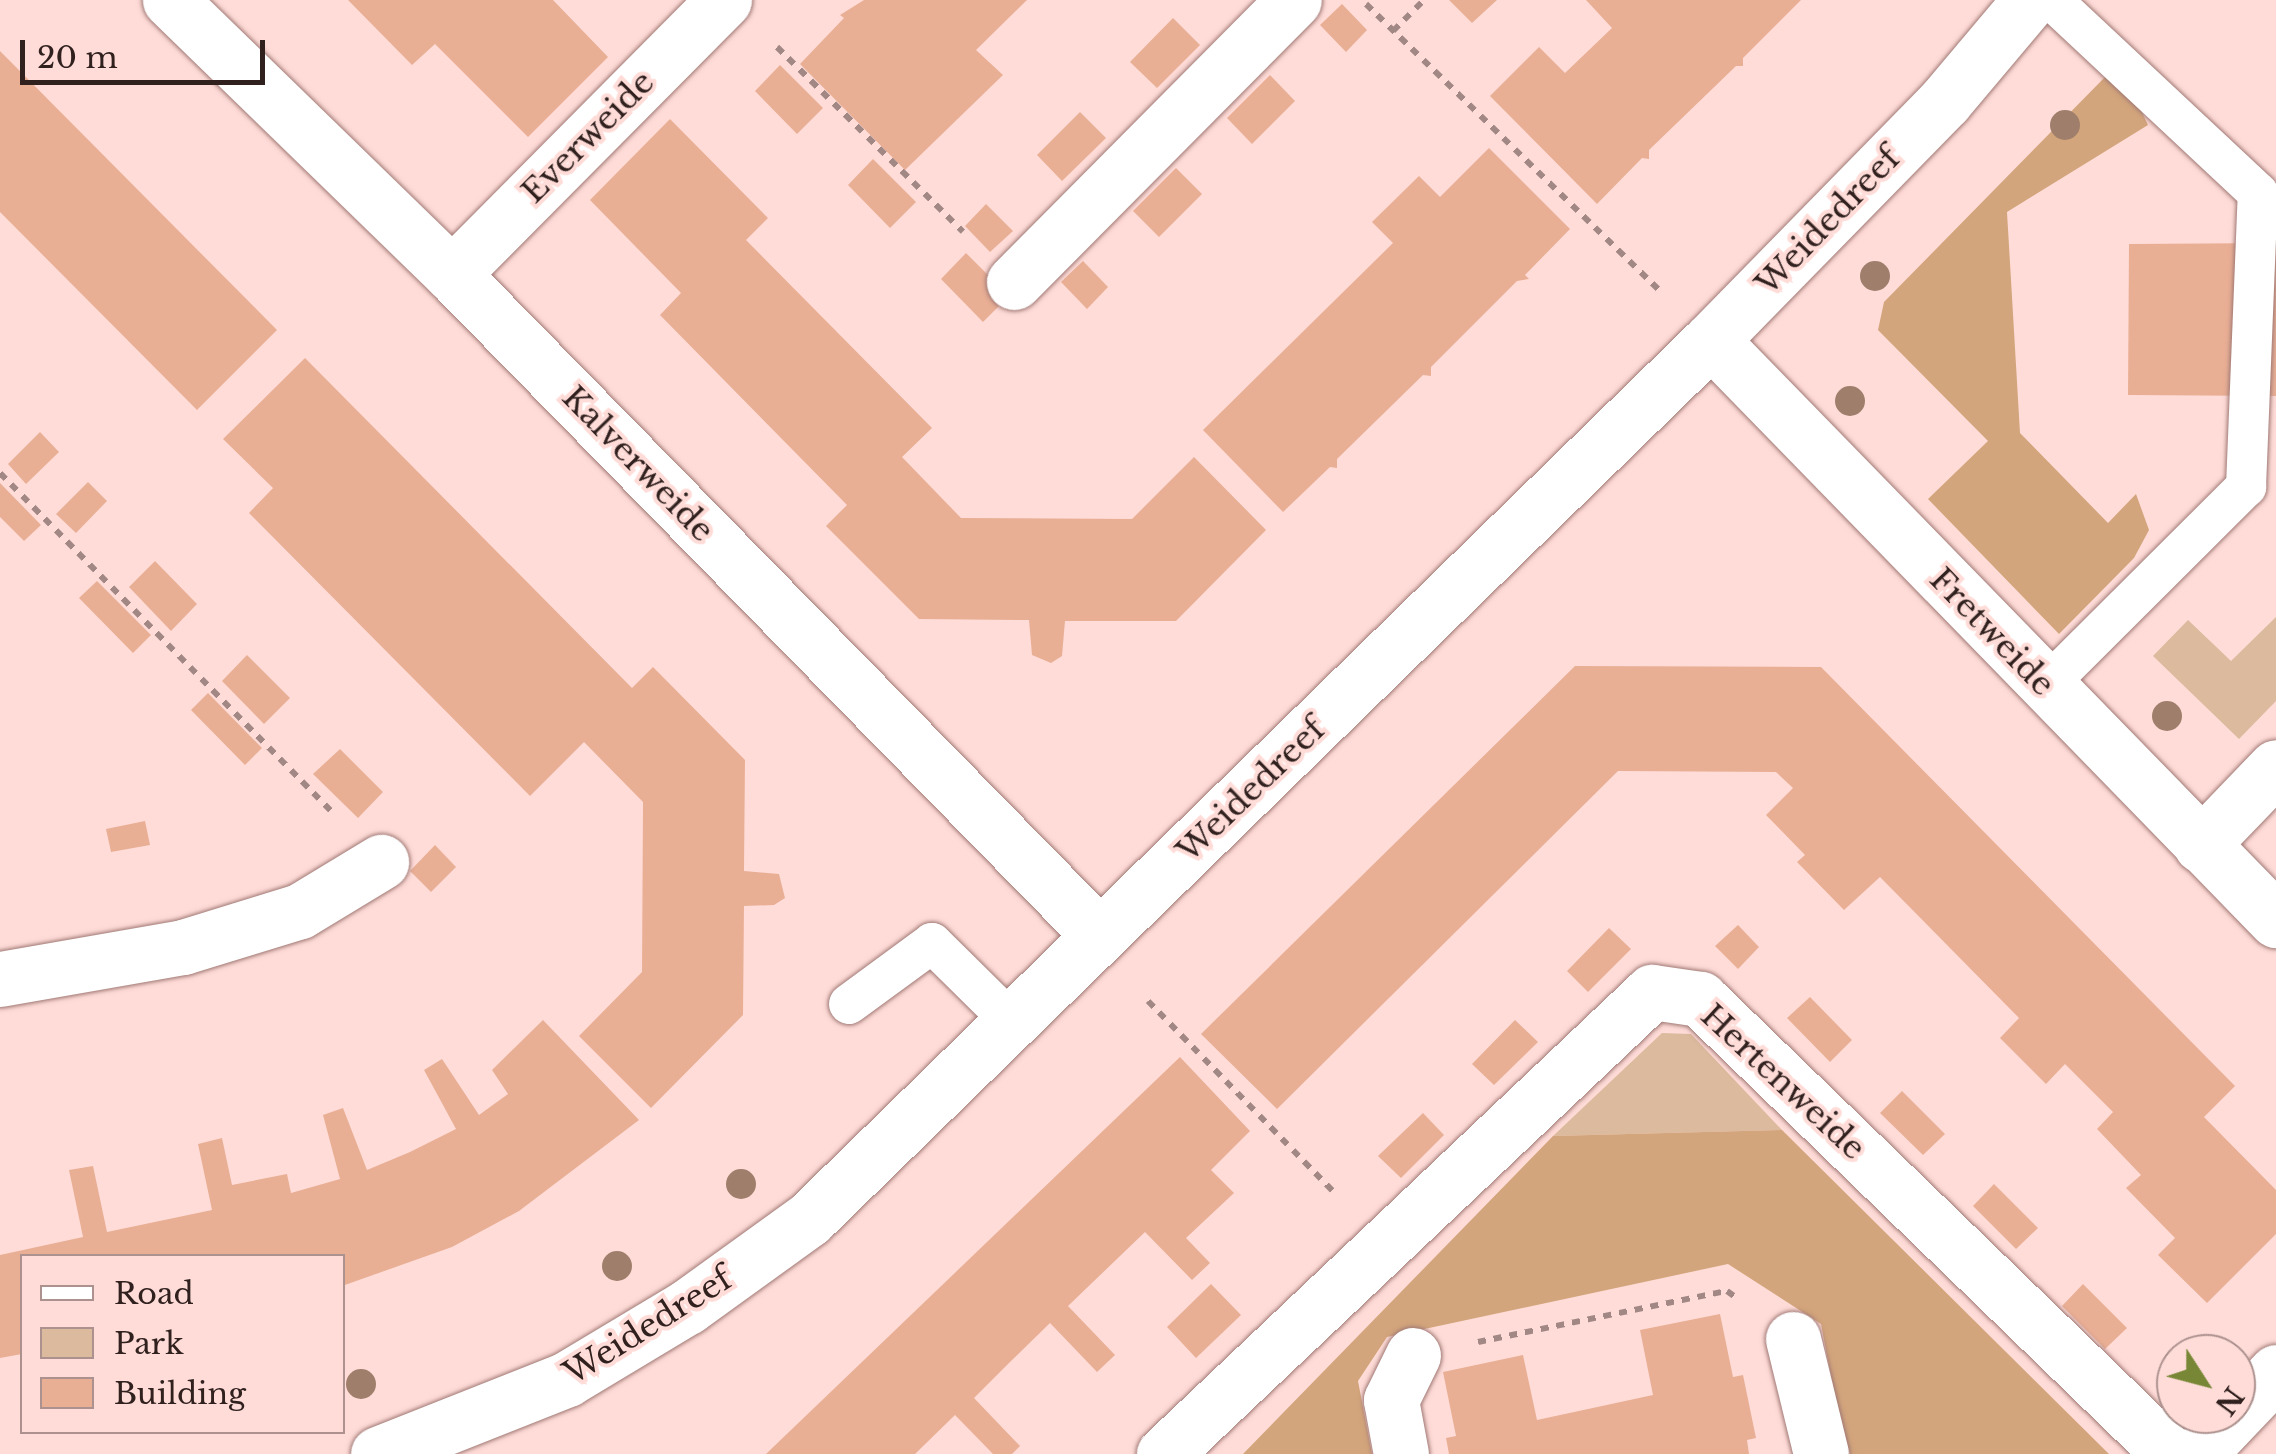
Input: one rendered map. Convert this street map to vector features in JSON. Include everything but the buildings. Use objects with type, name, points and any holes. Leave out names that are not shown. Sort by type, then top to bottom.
[{"type":"street","name":"Kalverweide","points":[[170,0],[452,274],[1099,935]]},
{"type":"street","name":"Everweide","points":[[452,274],[724,0]]},
{"type":"street","points":[[1014,282],[1294,0]]},
{"type":"street","name":"Weidedreef","points":[[378,1454],[566,1378],[688,1307],[808,1219],[1710,340],[1945,101],[2030,0]]},
{"type":"street","name":"Fretweide","points":[[1710,340],[2276,920]]},
{"type":"street","points":[[2201,844],[2276,767]]},
{"type":"street","points":[[0,980],[183,948],[300,911],[381,862]]},
{"type":"street","name":"Hertenweide","points":[[1164,1454],[1652,992],[1700,1000],[2170,1454]]},
{"type":"street","points":[[1793,1339],[1821,1454]]},
{"type":"street","points":[[1401,1454],[1391,1400],[1414,1355]]},
{"type":"street","points":[[2198,1454],[2276,1372]]},
{"type":"lane","points":[[2045,687],[2246,487],[2258,193],[2052,0]]},
{"type":"lane","points":[[849,1004],[932,943],[1012,1022]]},
{"type":"path","points":[[1361,0],[1710,340]]},
{"type":"path","points":[[1393,31],[1424,0]]},
{"type":"path","points":[[770,40],[1014,282]]},
{"type":"path","points":[[0,474],[381,862]]},
{"type":"path","points":[[1148,1001],[1385,1244]]},
{"type":"path","points":[[1414,1355],[1727,1291],[1793,1339]]},
{"type":"green space","points":[[2276,617],[2276,701],[2239,739],[2153,656],[2188,620],[2231,661]]},
{"type":"green space","points":[[1662,1033],[1691,1034],[1782,1130],[1553,1136]]},
{"type":"shaded area","points":[[2107,75],[2138,104],[2148,125],[2007,212],[2020,433],[2108,523],[2136,494],[2149,530],[2134,558],[2059,634],[1928,499],[1988,441],[1878,330],[1884,302]]},
{"type":"shaded area","points":[[1782,1130],[2109,1454],[1846,1454],[1821,1324],[1728,1264],[1387,1337],[1358,1381],[1372,1454],[1243,1454],[1553,1136]]}]
